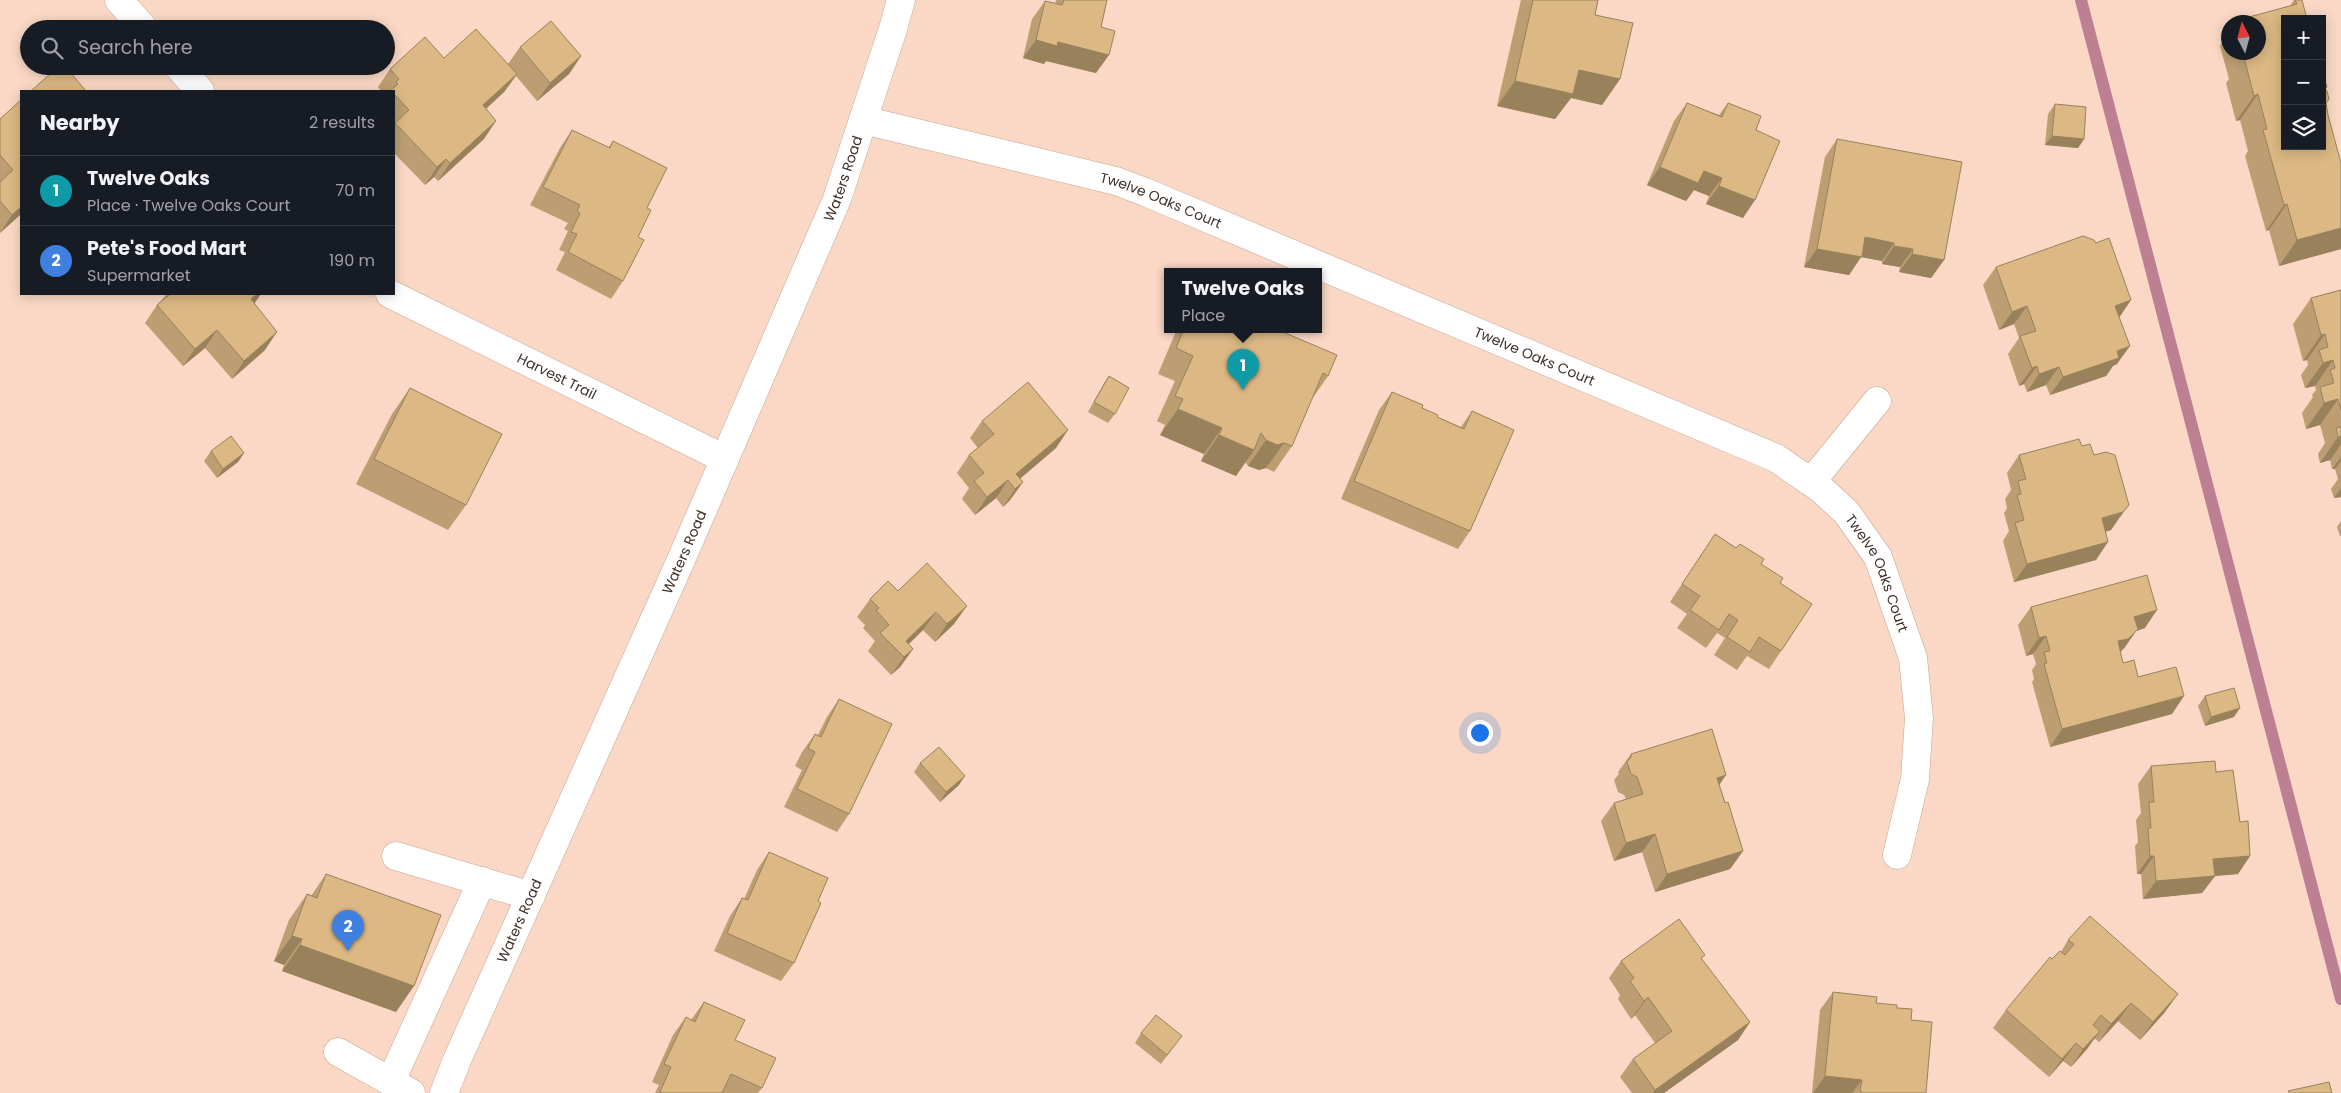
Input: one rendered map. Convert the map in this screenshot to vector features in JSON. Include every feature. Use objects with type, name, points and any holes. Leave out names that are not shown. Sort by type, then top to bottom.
[{"type":"street","points":[[119,0],[136,20]]},
{"type":"street","name":"Waters Road","points":[[444,1093],[725,459],[837,199],[901,0]]},
{"type":"street","points":[[186,75],[199,90]]},
{"type":"street","name":"Twelve Oaks Court","points":[[863,120],[1116,182],[1145,192],[1776,458],[1811,482],[1846,512],[1878,557],[1912,658],[1919,718],[1915,770],[1897,855]]},
{"type":"street","name":"Harvest Trail","points":[[392,295],[725,459]]},
{"type":"street","points":[[1811,482],[1877,401]]},
{"type":"street","points":[[396,856],[531,896]]},
{"type":"street","points":[[338,1052],[401,1087],[482,881]]},
{"type":"building","points":[[1064,0],[1107,0],[1101,27],[1115,31],[1109,55],[1058,42],[1057,46],[1036,40],[1045,1],[1062,5]]},
{"type":"building","points":[[1533,0],[1598,0],[1595,15],[1633,23],[1620,79],[1579,70],[1573,94],[1515,81]]},
{"type":"building","points":[[2295,0],[2302,0],[2306,15],[2281,15],[2281,150],[2326,150],[2326,103],[2341,163],[2341,228],[2297,240],[2287,204],[2284,205],[2263,130],[2267,129],[2258,94],[2254,96],[2245,60],[2266,60],[2266,15],[2256,15],[2297,4]]},
{"type":"building","points":[[551,21],[581,56],[550,83],[520,47]]},
{"type":"building","points":[[476,29],[517,74],[483,105],[496,121],[450,163],[446,159],[437,167],[395,123],[409,110],[395,95],[395,90],[391,90],[398,84],[396,82],[399,79],[395,75],[395,64],[425,37],[444,58]]},
{"type":"building","points":[[49,75],[73,75],[85,90],[32,90]]},
{"type":"building","points":[[2326,91],[2327,91],[2329,99],[2326,103]]},
{"type":"building","points":[[20,101],[20,208],[12,215],[0,201],[0,182],[13,170],[0,155],[0,119]]},
{"type":"building","points":[[1687,103],[1722,117],[1728,103],[1761,116],[1756,130],[1780,141],[1755,200],[1719,186],[1722,178],[1704,171],[1698,183],[1660,167]]},
{"type":"building","points":[[2055,104],[2086,107],[2084,139],[2052,136]]},
{"type":"building","points":[[572,130],[610,148],[613,141],[667,168],[647,208],[651,210],[638,237],[644,240],[623,281],[568,252],[577,234],[571,232],[580,213],[577,211],[580,205],[543,187]]},
{"type":"building","points":[[1837,139],[1962,162],[1944,260],[1912,254],[1913,249],[1894,246],[1894,243],[1865,237],[1862,257],[1817,249]]},
{"type":"building","points":[[2083,236],[2094,240],[2096,243],[2109,238],[2131,300],[2115,306],[2130,346],[2117,351],[2119,358],[2063,377],[2059,367],[2039,374],[2037,366],[2032,368],[2020,336],[2036,331],[2027,306],[2012,312],[1996,267]]},
{"type":"building","points":[[2341,290],[2341,410],[2338,399],[2324,403],[2320,387],[2334,383],[2330,370],[2335,368],[2333,360],[2323,363],[2319,350],[2328,347],[2325,334],[2321,335],[2311,298]]},
{"type":"building","points":[[169,295],[256,295],[251,299],[277,332],[244,361],[217,330],[195,349],[157,305]]},
{"type":"building","points":[[1182,333],[1285,333],[1337,355],[1328,376],[1323,373],[1292,446],[1284,443],[1277,445],[1266,440],[1261,433],[1254,450],[1219,435],[1222,428],[1178,409],[1183,399],[1175,396],[1193,356],[1176,348]]},
{"type":"building","points":[[1109,376],[1129,388],[1115,414],[1094,402]]},
{"type":"building","points":[[1028,382],[1068,430],[1016,474],[1023,482],[1015,489],[1008,480],[987,497],[974,481],[984,473],[969,455],[994,434],[982,421]]},
{"type":"building","points":[[410,388],[502,434],[466,505],[374,459]]},
{"type":"building","points":[[1392,392],[1423,405],[1422,408],[1438,415],[1437,417],[1464,429],[1472,411],[1514,430],[1470,531],[1354,481]]},
{"type":"building","points":[[2341,427],[2341,436],[2338,437],[2336,428]]},
{"type":"building","points":[[231,436],[244,453],[223,469],[211,451]]},
{"type":"building","points":[[2079,439],[2082,446],[2090,444],[2094,455],[2106,452],[2115,455],[2129,505],[2123,512],[2102,518],[2108,542],[2027,564],[2015,523],[2024,520],[2017,495],[2021,494],[2018,481],[2026,479],[2019,455]]},
{"type":"building","points":[[1715,534],[1736,548],[1740,544],[1764,559],[1761,564],[1783,578],[1780,583],[1812,604],[1781,651],[1759,637],[1750,652],[1727,637],[1738,620],[1729,614],[1719,630],[1690,610],[1700,596],[1682,584]]},
{"type":"building","points":[[927,563],[967,606],[947,624],[936,612],[906,641],[913,649],[904,657],[880,633],[889,625],[876,610],[879,608],[870,599],[888,581],[898,591]]},
{"type":"building","points":[[2147,575],[2157,610],[2134,617],[2138,629],[2128,639],[2118,641],[2123,663],[2134,660],[2138,677],[2176,667],[2184,696],[2062,729],[2044,664],[2047,663],[2044,652],[2050,651],[2046,636],[2039,638],[2031,607]]},
{"type":"building","points":[[2234,688],[2240,708],[2211,717],[2205,696]]},
{"type":"building","points":[[839,699],[892,724],[849,814],[797,789],[815,752],[808,748],[815,734],[821,737]]},
{"type":"building","points":[[1712,729],[1726,775],[1717,778],[1725,803],[1728,802],[1743,851],[1667,874],[1655,834],[1626,843],[1614,803],[1643,794],[1637,777],[1631,774],[1627,762],[1631,754]]},
{"type":"building","points":[[939,747],[965,776],[946,792],[920,763]]},
{"type":"building","points":[[2215,761],[2216,772],[2233,770],[2240,822],[2248,821],[2250,856],[2213,859],[2215,876],[2156,881],[2154,856],[2150,856],[2148,828],[2151,828],[2149,802],[2154,802],[2151,766]]},
{"type":"building","points":[[769,852],[828,878],[818,901],[821,903],[794,963],[727,933],[742,898],[748,900]]},
{"type":"building","points":[[326,874],[441,915],[414,986],[300,945],[302,939],[292,936],[307,894],[317,898]]},
{"type":"building","points":[[2090,916],[2178,994],[2153,1022],[2131,1003],[2111,1024],[2101,1015],[2093,1025],[2100,1031],[2083,1049],[2076,1043],[2062,1059],[2006,1010],[2050,957],[2052,959],[2060,951],[2065,955],[2074,944],[2068,940]]},
{"type":"building","points":[[1679,919],[1705,955],[1701,958],[1750,1022],[1655,1090],[1633,1059],[1672,1031],[1648,997],[1644,1001],[1630,981],[1634,978],[1621,961]]},
{"type":"building","points":[[1833,992],[1877,997],[1876,1003],[1912,1009],[1911,1020],[1932,1022],[1926,1093],[1863,1093],[1860,1090],[1862,1080],[1825,1076]]},
{"type":"building","points":[[704,1002],[745,1020],[735,1040],[776,1058],[762,1088],[731,1074],[722,1093],[660,1092],[671,1067],[664,1064],[686,1017],[695,1022]]},
{"type":"building","points":[[1156,1015],[1182,1036],[1167,1055],[1141,1033]]},
{"type":"building","points":[[2329,1082],[2332,1093],[2289,1093],[2288,1091]]},
{"type":"waterway","points":[[2081,0],[2341,999]]},
{"type":"place","name":"Twelve Oaks","points":[[1243,390]]},
{"type":"place","name":"Pete's Food Mart","points":[[348,951]]}]
